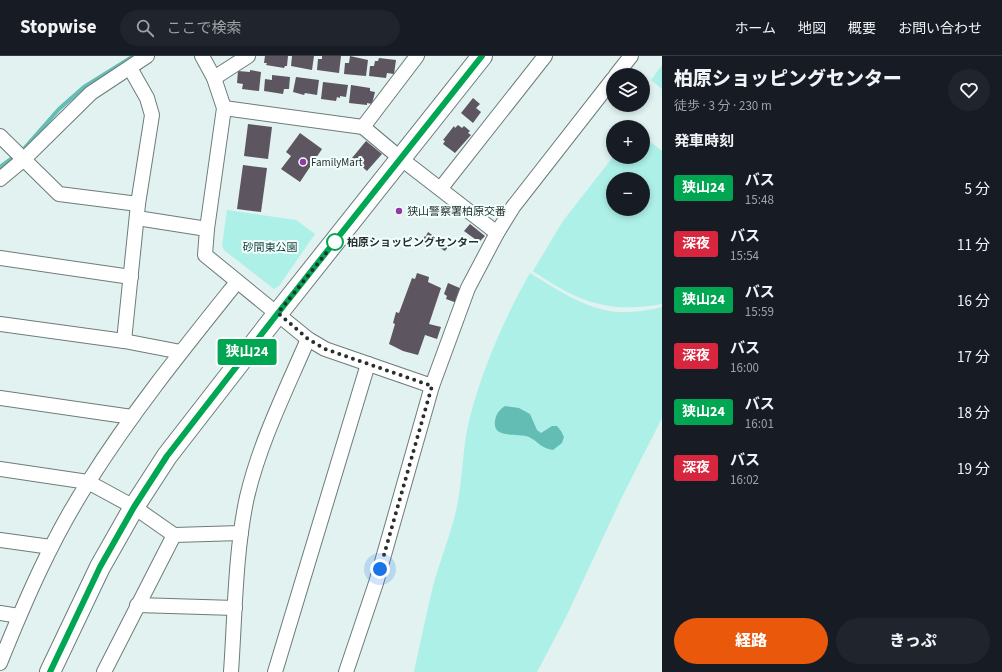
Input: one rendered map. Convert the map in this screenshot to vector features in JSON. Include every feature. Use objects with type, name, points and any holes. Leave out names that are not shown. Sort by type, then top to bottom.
[{"type":"street","points":[[202,56],[214,78],[224,108],[207,229],[205,255],[308,339],[325,349],[432,386]]},
{"type":"street","points":[[214,78],[248,56]]},
{"type":"street","points":[[363,126],[416,56]]},
{"type":"street","points":[[50,672],[100,567],[134,507],[183,434],[482,56]]},
{"type":"street","points":[[441,188],[545,56]]},
{"type":"street","points":[[622,68],[631,56]]},
{"type":"street","points":[[0,179],[24,159],[91,93],[130,68],[144,57]]},
{"type":"street","points":[[124,341],[138,204],[152,114],[147,98],[130,68]]},
{"type":"street","points":[[346,672],[376,583],[432,386],[468,288],[497,233],[531,183],[606,88]]},
{"type":"street","points":[[224,108],[363,126],[400,158],[441,188],[497,233]]},
{"type":"street","points":[[0,136],[59,194],[138,204]]},
{"type":"street","points":[[137,218],[207,229]]},
{"type":"street","points":[[0,258],[131,277]]},
{"type":"street","points":[[0,664],[19,616],[51,547],[88,482],[132,417],[181,352],[237,282]]},
{"type":"street","points":[[0,324],[124,341],[181,352]]},
{"type":"street","points":[[230,672],[241,533],[248,496],[270,426],[308,339]]},
{"type":"street","points":[[275,672],[368,364]]},
{"type":"street","points":[[0,398],[132,417]]},
{"type":"street","points":[[0,469],[88,482],[134,507],[174,535],[241,533]]},
{"type":"street","points":[[104,672],[174,535]]},
{"type":"street","points":[[0,540],[51,547]]},
{"type":"street","points":[[137,605],[235,608]]},
{"type":"street","points":[[0,613],[19,616]]},
{"type":"green space","points":[[662,65],[662,89],[651,80]]},
{"type":"green space","points":[[650,142],[662,151],[662,304],[642,307],[625,307],[609,306],[593,302],[564,290],[533,271],[563,221],[608,164],[650,164]]},
{"type":"green space","name":"砂間東公園","points":[[227,210],[296,220],[315,234],[279,286],[274,289],[224,250],[222,246]]},
{"type":"green space","points":[[530,273],[573,298],[595,307],[624,312],[641,311],[662,307],[662,418],[622,497],[566,617],[537,672],[414,672],[433,586],[456,511],[467,432],[474,402],[487,363],[503,326]]},
{"type":"shaded area","points":[[505,406],[519,408],[530,414],[537,430],[541,433],[552,426],[557,426],[564,437],[562,443],[553,450],[542,446],[529,437],[507,434],[498,431],[495,427],[496,416]]},
{"type":"building","points":[[265,56],[288,56],[287,66],[284,68],[266,65],[267,63],[264,63]]},
{"type":"building","points":[[292,56],[314,56],[312,70],[291,66]]},
{"type":"building","points":[[322,56],[341,56],[339,73],[317,70],[318,59],[322,59]]},
{"type":"building","points":[[350,56],[368,60],[366,76],[344,74],[345,63],[349,63]]},
{"type":"building","points":[[379,58],[396,60],[394,74],[387,73],[386,78],[369,76],[370,66],[374,66],[375,61],[378,61]]},
{"type":"building","points":[[250,70],[261,72],[259,91],[242,89],[243,84],[237,83],[238,71],[250,72]]},
{"type":"building","points":[[272,75],[290,77],[289,89],[284,89],[283,94],[264,91],[265,79],[272,80]]},
{"type":"building","points":[[296,77],[319,80],[317,95],[305,93],[304,95],[293,92]]},
{"type":"building","points":[[323,82],[348,85],[346,97],[337,97],[336,101],[321,99]]},
{"type":"building","points":[[351,85],[370,88],[370,91],[375,92],[372,104],[367,103],[367,105],[349,103]]},
{"type":"building","points":[[473,98],[480,104],[476,108],[481,112],[473,123],[461,113]]},
{"type":"building","points":[[248,124],[272,127],[268,159],[244,156]]},
{"type":"building","points":[[458,125],[462,128],[464,126],[470,131],[468,133],[471,135],[455,153],[443,144],[445,141],[443,140],[454,126],[455,128]]},
{"type":"building","points":[[300,133],[322,149],[300,182],[281,169],[291,156],[286,152]]},
{"type":"building","points":[[366,141],[382,154],[367,171],[352,158]]},
{"type":"building","points":[[243,165],[267,168],[261,212],[237,209]]},
{"type":"building","points":[[470,224],[485,236],[479,242],[464,231]]},
{"type":"building","points":[[428,232],[443,243],[440,247],[426,236]]},
{"type":"building","points":[[425,236],[431,241],[427,247],[421,242]]},
{"type":"building","points":[[444,244],[448,247],[445,251],[440,248]]},
{"type":"building","points":[[417,273],[429,277],[428,282],[441,288],[429,324],[441,327],[437,339],[425,335],[418,355],[403,351],[389,344],[395,324],[393,323],[396,312],[399,313],[412,278],[415,279]]},
{"type":"building","points":[[448,283],[462,289],[457,303],[446,299],[447,296],[444,294]]},
{"type":"waterway","points":[[22,151],[59,109],[84,87],[132,57]]},
{"type":"waterway","points":[[0,167],[12,158]]},
{"type":"bus line","name":"狭山24","points":[[50,672],[100,567],[134,507],[167,456],[400,158],[482,56]]},
{"type":"place","name":"FamilyMart","points":[[303,162]]},
{"type":"place","name":"狭山警察署柏原交番","points":[[399,211]]},
{"type":"place","name":"柏原ショッピングセンター","points":[[335,242]]},
{"type":"route","points":[[335,242],[278,313],[308,339],[325,349],[432,386],[380,569]]}]
